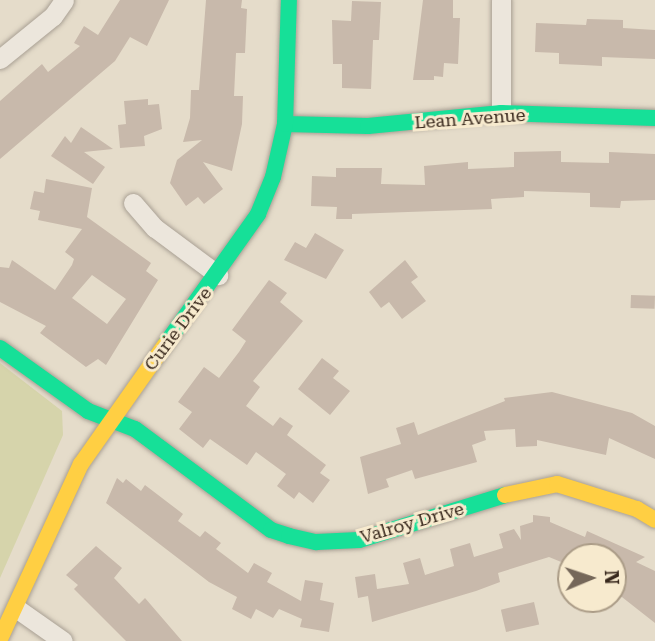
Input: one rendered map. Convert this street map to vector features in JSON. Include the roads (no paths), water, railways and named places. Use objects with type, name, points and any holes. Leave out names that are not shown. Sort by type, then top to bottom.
[{"type":"street","points":[[0,59],[53,16],[64,0]]},
{"type":"street","name":"Curie Drive","points":[[0,639],[62,500],[111,420],[218,275],[258,214],[273,177],[285,124],[289,0]]},
{"type":"street","points":[[501,0],[501,113]]},
{"type":"street","name":"Lean Avenue","points":[[285,124],[368,126],[501,113],[655,118]]},
{"type":"street","points":[[133,203],[155,229],[218,275]]},
{"type":"street","name":"Valroy Drive","points":[[0,348],[88,411],[135,429],[271,530],[316,542],[359,540],[508,494],[557,484],[637,509],[655,520]]},
{"type":"street","points":[[16,608],[64,641]]}]
